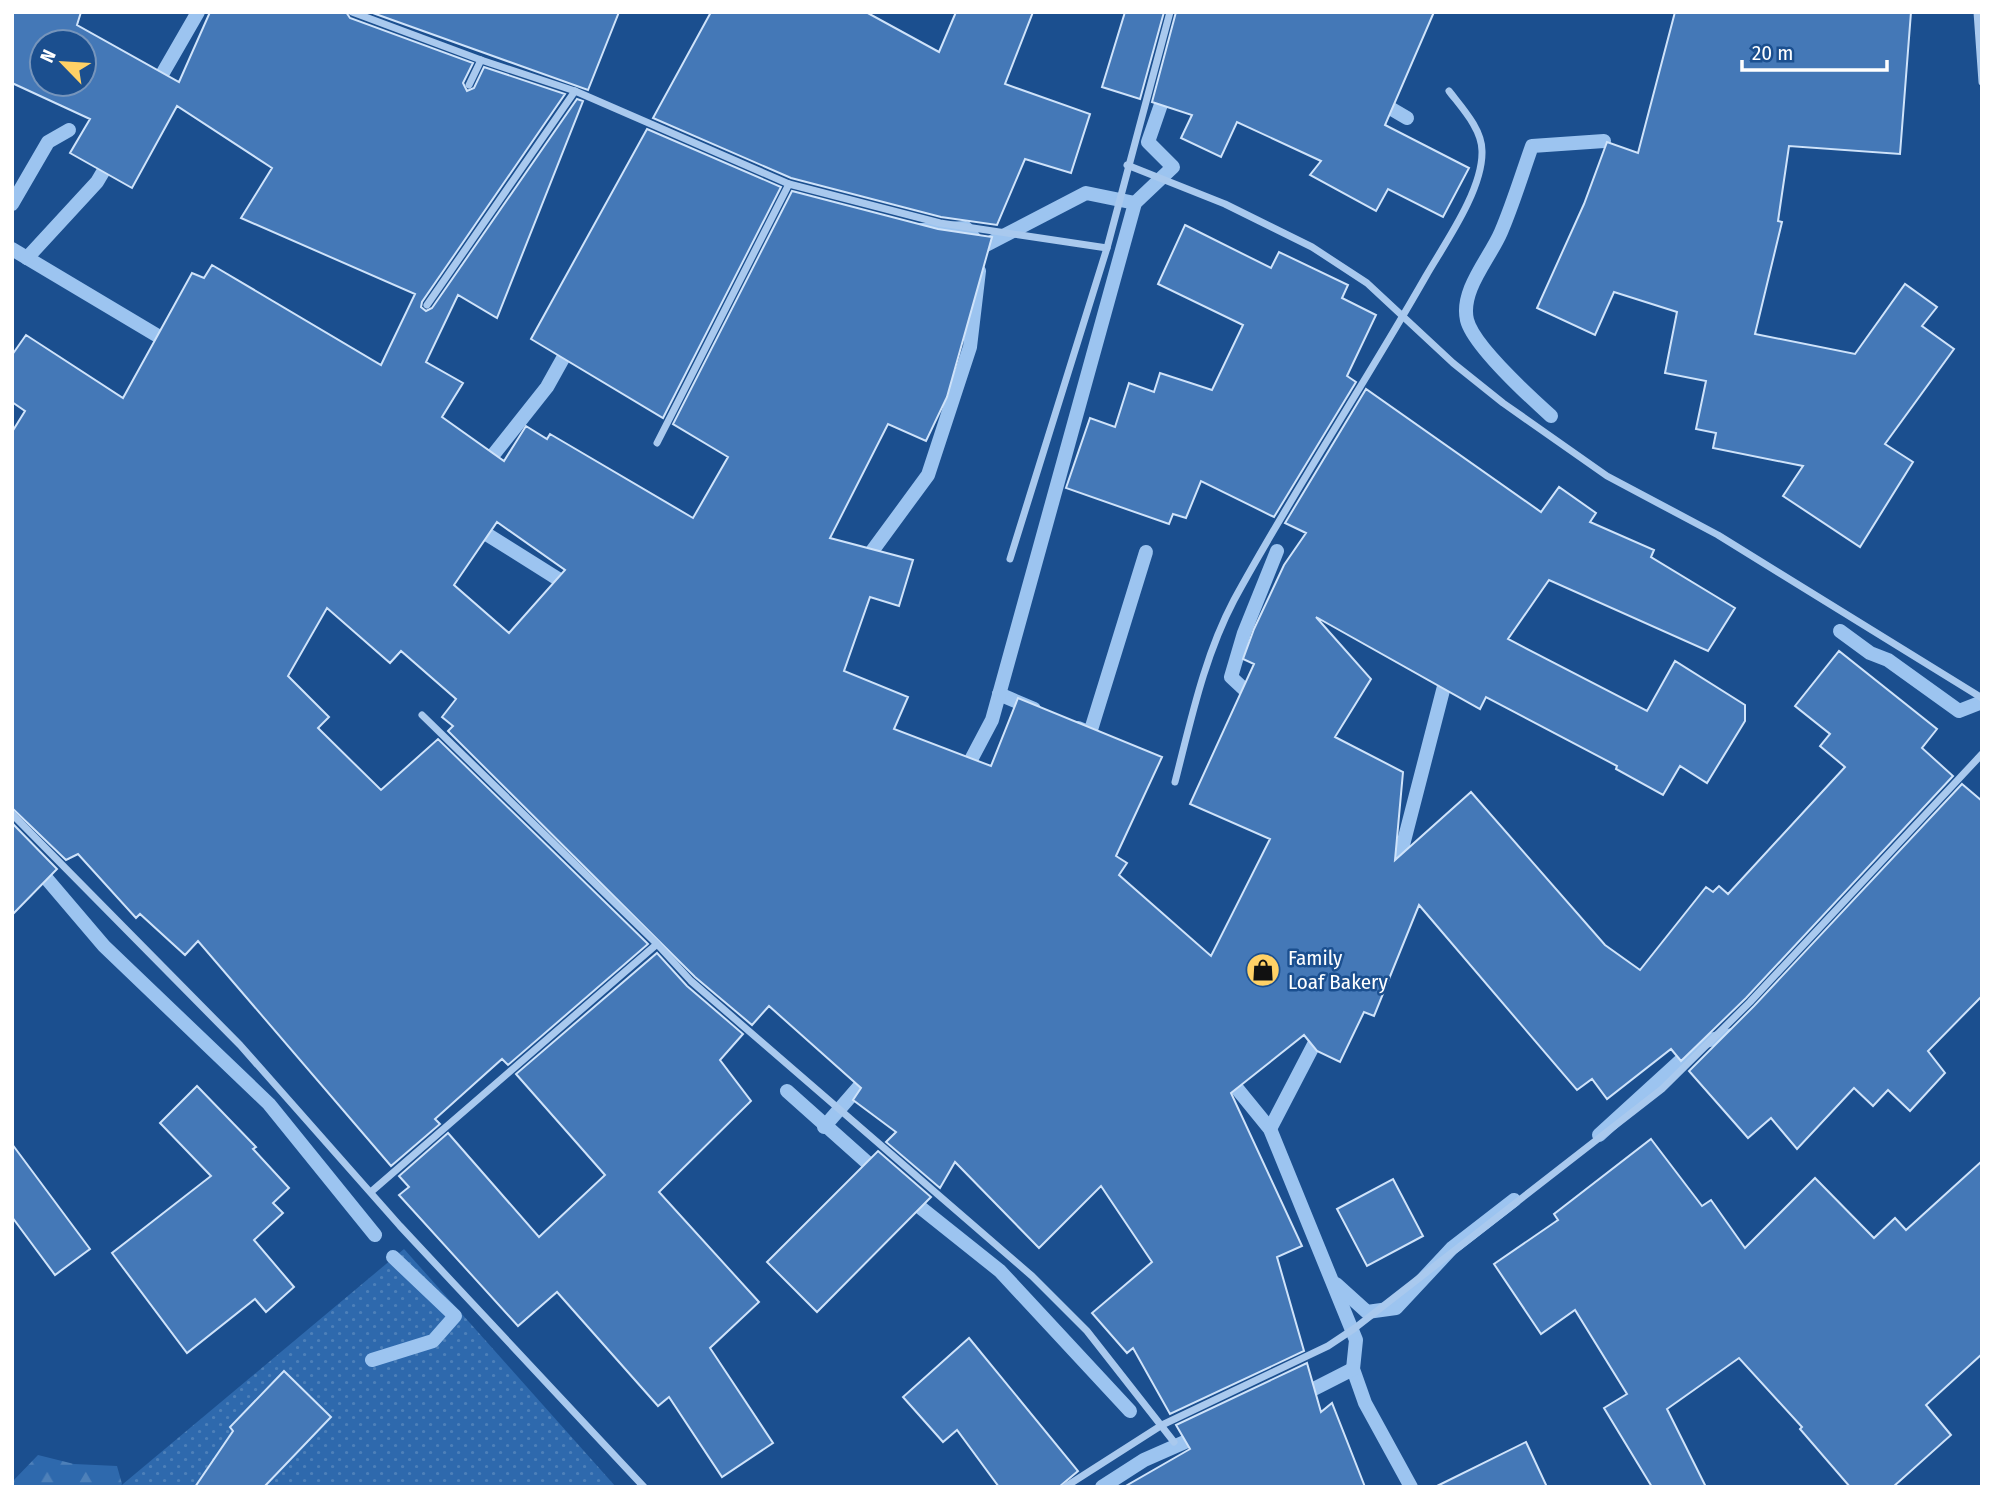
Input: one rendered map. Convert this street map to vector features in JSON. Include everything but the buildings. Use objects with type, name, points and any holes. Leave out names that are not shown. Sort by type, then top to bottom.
[{"type":"street","points":[[352,12],[481,60],[575,91],[789,184],[863,206],[940,223],[1107,248]]},
{"type":"street","points":[[1010,559],[1107,248],[1170,12]]},
{"type":"street","points":[[1977,12],[1982,82]]},
{"type":"street","points":[[469,85],[481,60]]},
{"type":"street","points":[[427,305],[575,91]]},
{"type":"street","points":[[1175,782],[1202,677],[1216,638],[1234,601],[1403,316],[1462,213],[1478,176],[1483,150],[1479,138],[1474,125],[1449,91]]},
{"type":"street","points":[[1127,165],[1225,204],[1312,247],[1367,283],[1453,363],[1503,403],[1607,476],[1718,535],[1982,698]]},
{"type":"street","points":[[657,443],[789,184]]},
{"type":"street","points":[[422,715],[657,944],[691,981],[781,1062],[828,1098],[1032,1276],[1087,1331],[1174,1441]]},
{"type":"street","points":[[1065,1487],[1162,1425],[1328,1346],[1355,1328],[1662,1089],[1750,1002],[1982,754]]},
{"type":"street","points":[[12,814],[240,1045],[372,1191],[400,1226],[644,1487]]},
{"type":"street","points":[[372,1191],[657,944]]},
{"type":"green space","points":[[404,1249],[616,1487],[120,1487],[123,1484]]},
{"type":"green space","points":[[38,1455],[74,1464],[117,1466],[122,1484],[120,1487],[14,1487],[12,1482]]},
{"type":"waterway","points":[[153,90],[198,12]]},
{"type":"waterway","points":[[964,773],[992,720],[1135,203],[1173,167],[1148,142],[1167,87]]},
{"type":"waterway","points":[[1378,101],[1407,118]]},
{"type":"waterway","points":[[12,204],[48,142],[69,130]]},
{"type":"waterway","points":[[1551,416],[1504,371],[1480,343],[1467,320],[1468,297],[1477,274],[1501,232],[1532,146],[1604,141]]},
{"type":"waterway","points":[[27,258],[97,182],[113,155]]},
{"type":"waterway","points":[[982,247],[1086,193],[1135,203]]},
{"type":"waterway","points":[[921,230],[966,228],[982,248]]},
{"type":"waterway","points":[[12,249],[173,345]]},
{"type":"waterway","points":[[867,567],[870,554],[928,475],[970,347],[979,271]]},
{"type":"waterway","points":[[482,469],[547,387],[571,344]]},
{"type":"waterway","points":[[472,525],[574,589]]},
{"type":"waterway","points":[[1259,697],[1246,691],[1231,677],[1244,633],[1277,551]]},
{"type":"waterway","points":[[1078,728],[1090,733],[1146,552]]},
{"type":"waterway","points":[[1840,631],[1870,653],[1888,660],[1959,711],[1982,702]]},
{"type":"waterway","points":[[1396,872],[1448,671]]},
{"type":"waterway","points":[[999,694],[1034,709]]},
{"type":"waterway","points":[[35,865],[104,946],[269,1104],[375,1235]]},
{"type":"waterway","points":[[1270,1129],[1322,1029]]},
{"type":"waterway","points":[[1599,1135],[1701,1042],[1741,1033]]},
{"type":"waterway","points":[[824,1127],[870,1074]]},
{"type":"waterway","points":[[1226,1075],[1270,1129],[1356,1340],[1353,1369],[1365,1403],[1411,1487]]},
{"type":"waterway","points":[[787,1091],[880,1174]]},
{"type":"waterway","points":[[906,1196],[1000,1271],[1130,1411]]},
{"type":"waterway","points":[[1336,1284],[1367,1312],[1396,1308],[1452,1248],[1514,1200]]},
{"type":"waterway","points":[[372,1360],[433,1341],[455,1316],[393,1257]]},
{"type":"waterway","points":[[1300,1396],[1353,1369]]},
{"type":"waterway","points":[[1102,1487],[1144,1460],[1203,1434]]},
{"type":"place","name":"Family Loaf Bakery","points":[[1263,970]]}]
